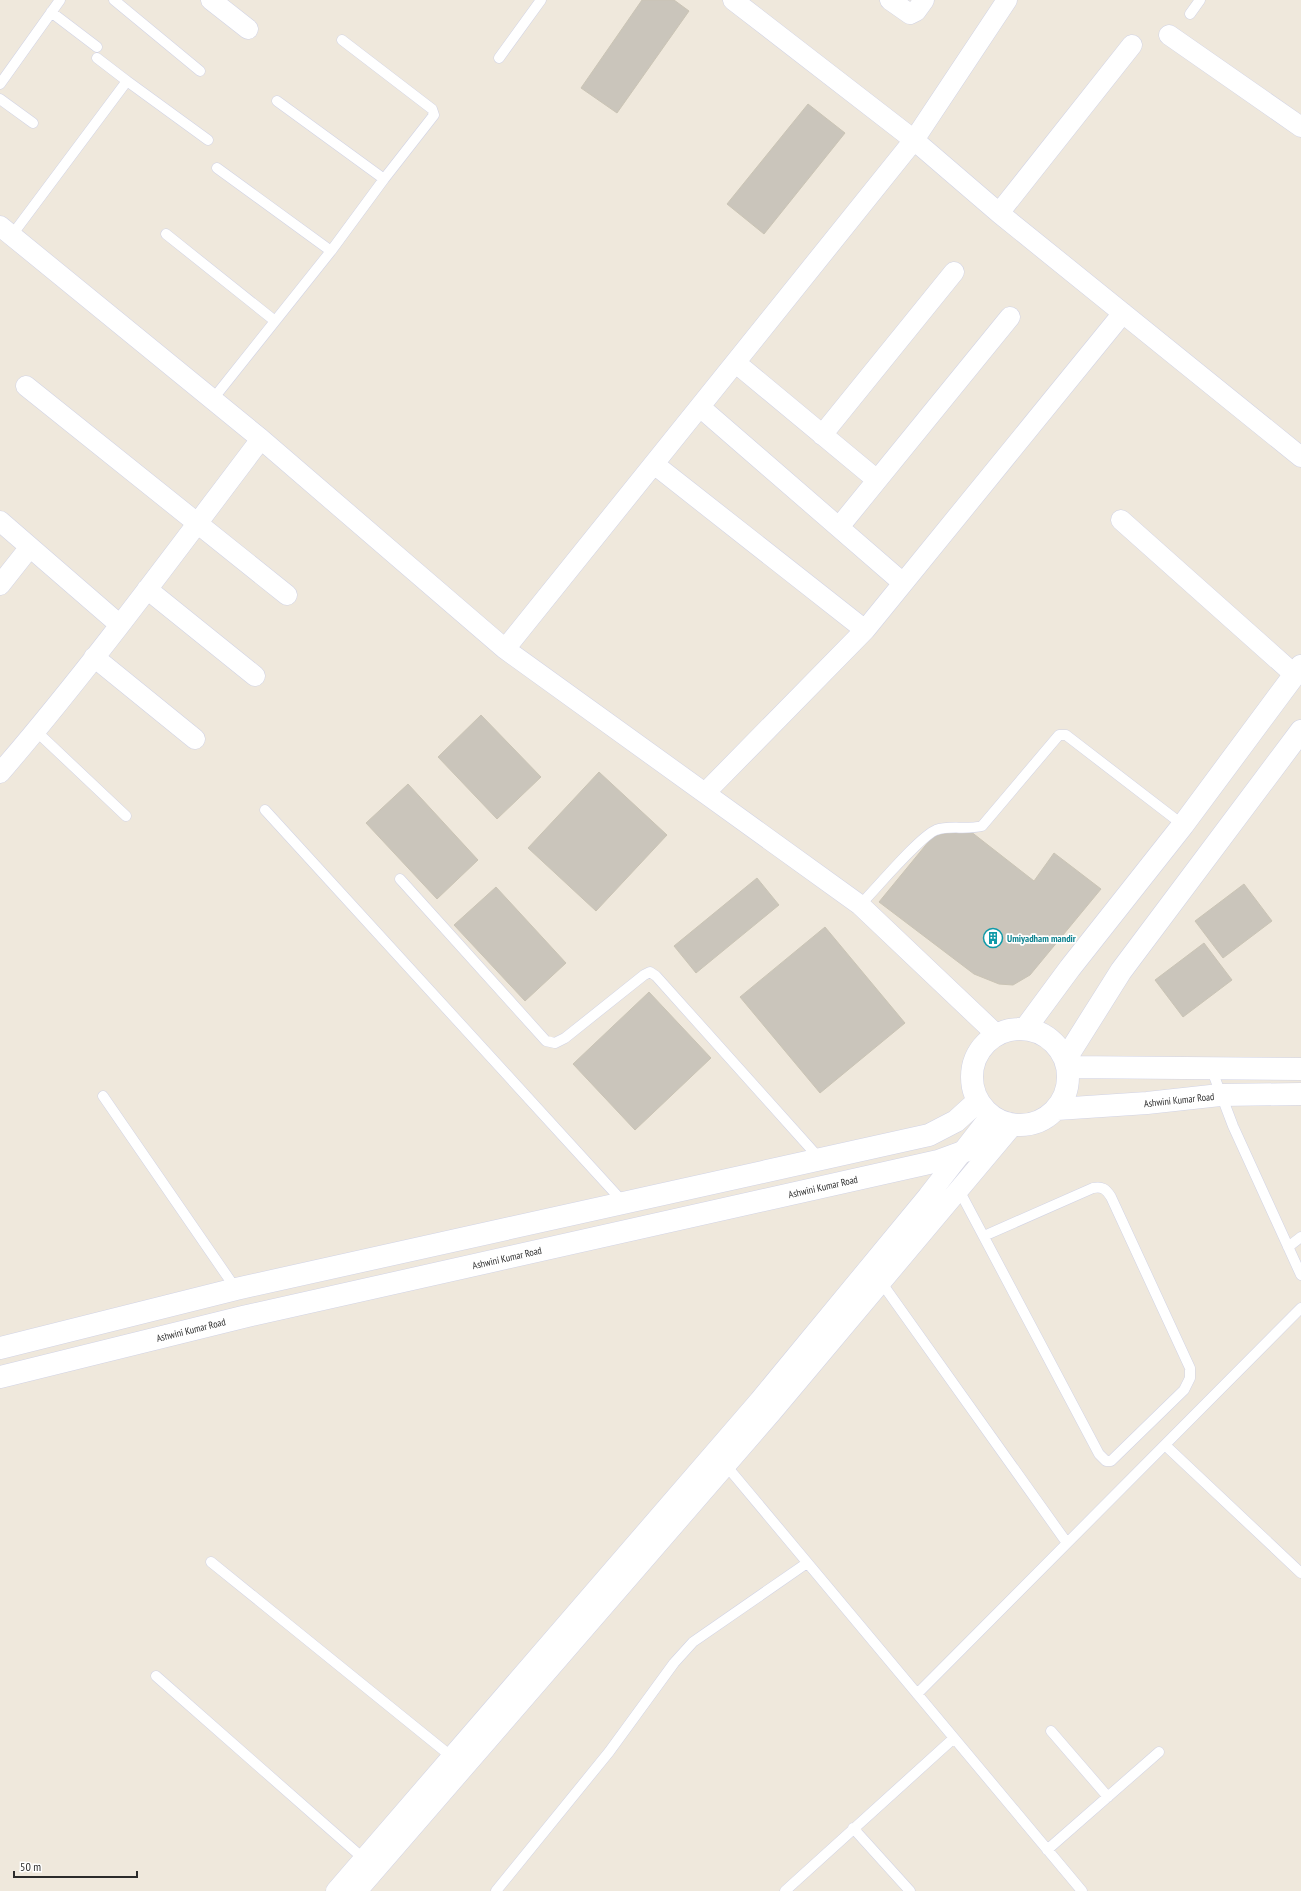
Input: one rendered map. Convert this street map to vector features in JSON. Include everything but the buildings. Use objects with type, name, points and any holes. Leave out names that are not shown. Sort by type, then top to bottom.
[{"type":"main road","points":[[1025,1029],[1070,968],[1183,825],[1298,671]]},
{"type":"main road","points":[[1066,1063],[1121,972],[1301,731]]},
{"type":"main road","points":[[0,1348],[236,1289],[929,1135],[956,1120],[998,1116],[1034,1124],[1047,1118],[1057,1109],[1064,1098],[1068,1085],[1066,1063],[1059,1048],[1049,1038],[1038,1032],[1025,1029],[1010,1030],[997,1035],[985,1044],[976,1057],[972,1072],[973,1087],[998,1116]]},
{"type":"main road","points":[[1066,1063],[1211,1068],[1301,1069]]},
{"type":"main road","name":"Ashwini Kumar Road","points":[[1057,1109],[1109,1106],[1220,1095],[1301,1094]]},
{"type":"main road","name":"Ashwini Kumar Road","points":[[0,1377],[250,1315],[931,1163],[963,1153],[998,1116]]},
{"type":"street","points":[[210,0],[248,29]]},
{"type":"street","points":[[733,0],[914,140],[999,213],[1301,457]]},
{"type":"street","points":[[890,0],[910,14],[916,11],[924,0]]},
{"type":"street","points":[[505,649],[914,140],[1007,0]]},
{"type":"street","points":[[1169,35],[1301,127]]},
{"type":"street","points":[[999,213],[1132,45]]},
{"type":"street","points":[[6,230],[262,439],[505,649],[860,905],[997,1035]]},
{"type":"street","points":[[822,435],[954,272]]},
{"type":"street","points":[[705,793],[865,630],[1123,314]]},
{"type":"street","points":[[839,527],[1010,317]]},
{"type":"street","points":[[736,363],[877,480]]},
{"type":"street","points":[[26,386],[287,595]]},
{"type":"street","points":[[700,407],[903,583]]},
{"type":"street","points":[[0,773],[36,731],[120,625],[262,439]]},
{"type":"street","points":[[654,464],[865,630]]},
{"type":"street","points":[[1121,520],[1298,671]]},
{"type":"street","points":[[0,521],[120,625]]},
{"type":"street","points":[[0,585],[30,548]]},
{"type":"street","points":[[147,589],[255,676]]},
{"type":"street","points":[[94,657],[195,739]]},
{"type":"street","points":[[336,1891],[452,1757],[881,1282],[959,1190],[998,1116]]},
{"type":"street","points":[[357,1891],[720,1459],[759,1401],[963,1153]]},
{"type":"lane","points":[[0,84],[60,0]]},
{"type":"lane","points":[[114,0],[200,71]]},
{"type":"lane","points":[[499,58],[541,0]]},
{"type":"lane","points":[[1190,14],[1200,0]]},
{"type":"lane","points":[[51,12],[97,47]]},
{"type":"lane","points":[[213,400],[332,250],[384,179],[434,115],[432,109],[342,40]]},
{"type":"lane","points":[[97,58],[208,140]]},
{"type":"lane","points":[[6,230],[127,81]]},
{"type":"lane","points":[[0,99],[33,122]]},
{"type":"lane","points":[[277,102],[384,179]]},
{"type":"lane","points":[[217,168],[332,250]]},
{"type":"lane","points":[[166,234],[275,321]]},
{"type":"lane","points":[[36,731],[126,816]]},
{"type":"lane","points":[[860,905],[919,843],[935,830],[945,827],[969,829],[982,826],[1059,735],[1066,734],[1183,825]]},
{"type":"lane","points":[[265,810],[624,1203]]},
{"type":"lane","points":[[400,879],[546,1040],[555,1043],[565,1038],[644,974],[650,972],[656,976],[820,1159]]},
{"type":"lane","points":[[1211,1068],[1220,1095],[1301,1275]]},
{"type":"lane","points":[[103,1096],[236,1289]]},
{"type":"lane","points":[[959,1190],[1099,1454],[1106,1461],[1111,1461],[1184,1390],[1190,1378],[1190,1368],[1111,1197],[1106,1190],[1099,1186],[984,1236]]},
{"type":"lane","points":[[1288,1247],[1301,1238]]},
{"type":"lane","points":[[881,1282],[1067,1543]]},
{"type":"lane","points":[[917,1694],[1301,1308]]},
{"type":"lane","points":[[1165,1445],[1301,1573]]},
{"type":"lane","points":[[720,1459],[1082,1891]]},
{"type":"lane","points":[[211,1562],[452,1757]]},
{"type":"lane","points":[[496,1891],[609,1752],[674,1663],[693,1642],[807,1564]]},
{"type":"lane","points":[[156,1676],[364,1859]]},
{"type":"lane","points":[[1052,1731],[1108,1797]]},
{"type":"lane","points":[[785,1891],[954,1738]]},
{"type":"lane","points":[[1048,1850],[1159,1752]]},
{"type":"lane","points":[[853,1828],[910,1891]]},
{"type":"place","name":"Umiyadham mandir","points":[[993,938]]}]
